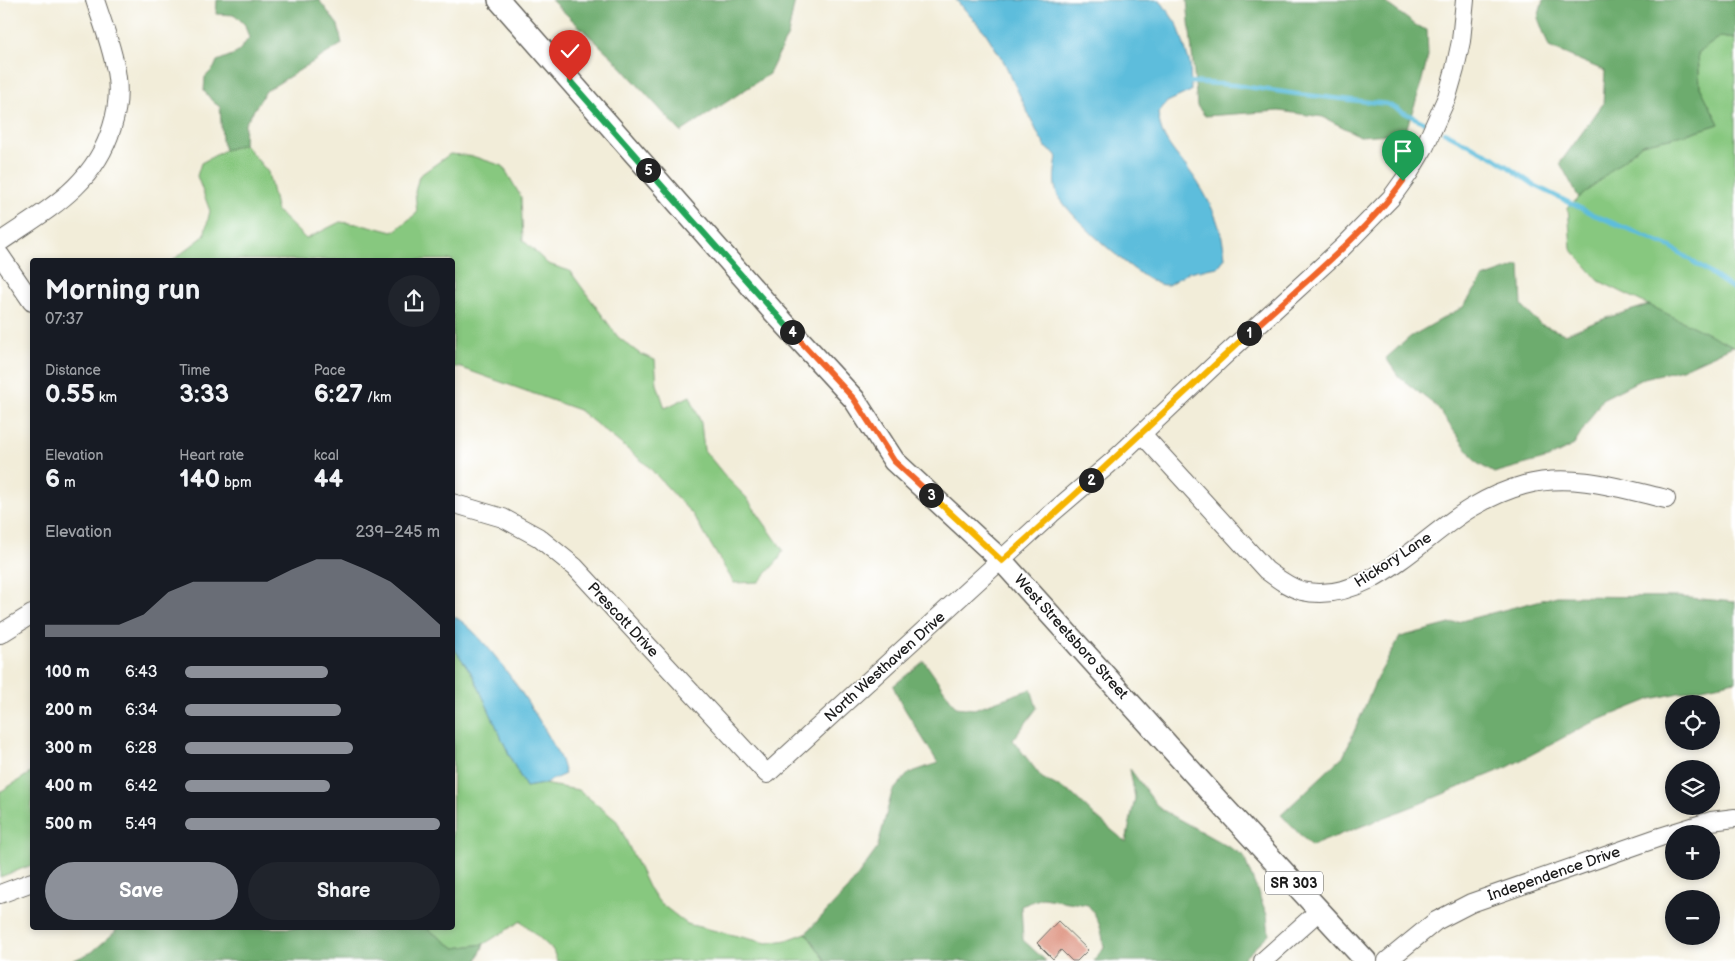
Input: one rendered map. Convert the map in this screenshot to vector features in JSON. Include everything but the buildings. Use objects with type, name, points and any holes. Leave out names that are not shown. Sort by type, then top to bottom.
[{"type":"main road","name":"West Streetsboro Street","points":[[499,0],[773,311],[854,399],[894,461],[1002,561],[1366,961]]},
{"type":"street","points":[[0,242],[76,186],[97,162],[109,136],[116,113],[117,77],[95,0]]},
{"type":"street","name":"North Westhaven Drive","points":[[767,774],[1002,561],[1051,514],[1142,434],[1342,248],[1391,198],[1425,146],[1447,97],[1462,41],[1464,0]]},
{"type":"street","points":[[0,255],[30,299]]},
{"type":"street","name":"Hickory Lane","points":[[1142,434],[1266,570],[1284,583],[1302,591],[1324,593],[1346,590],[1366,582],[1470,508],[1497,494],[1526,485],[1562,480],[1597,482],[1666,499]]},
{"type":"street","name":"Prescott Drive","points":[[455,504],[504,518],[538,537],[575,568],[767,774]]},
{"type":"street","points":[[0,634],[30,615]]},
{"type":"street","name":"Independence Drive","points":[[1387,961],[1436,921],[1471,903],[1660,837],[1711,821],[1735,818]]},
{"type":"street","points":[[0,894],[30,883]]},
{"type":"street","points":[[1263,961],[1320,910]]},
{"type":"green space","points":[[217,0],[319,0],[338,25],[342,44],[266,91],[245,124],[244,144],[225,150],[222,140],[220,107],[204,91],[205,77],[214,68],[217,61],[237,53],[249,38],[245,25],[235,15],[216,14]]},
{"type":"green space","points":[[551,0],[795,0],[788,35],[769,74],[681,132],[612,57]]},
{"type":"green space","points":[[1187,0],[1382,0],[1417,26],[1427,30],[1428,56],[1419,92],[1405,133],[1360,136],[1323,117],[1279,111],[1205,116],[1197,106]]},
{"type":"green space","points":[[1543,0],[1735,0],[1735,39],[1720,37],[1698,53],[1700,87],[1719,124],[1687,134],[1642,144],[1579,198],[1560,163],[1603,104],[1605,71],[1549,47],[1538,18]]},
{"type":"green space","points":[[1720,37],[1735,39],[1735,347],[1599,281],[1571,249],[1568,207],[1642,144],[1687,134],[1719,124],[1700,87],[1698,53]]},
{"type":"green space","points":[[244,144],[268,172],[277,211],[306,239],[340,222],[366,225],[393,232],[417,213],[415,192],[419,176],[450,154],[472,156],[503,166],[521,197],[523,240],[548,264],[570,271],[618,337],[640,354],[655,360],[657,384],[665,408],[690,396],[701,423],[704,450],[726,477],[746,497],[783,550],[779,559],[759,582],[734,583],[693,515],[647,465],[579,410],[455,367],[455,258],[176,258],[204,236],[210,211],[197,176],[201,163],[225,150]]},
{"type":"green space","points":[[1520,265],[1522,306],[1540,324],[1565,334],[1606,318],[1649,305],[1733,346],[1682,369],[1644,378],[1602,399],[1574,445],[1548,458],[1494,473],[1477,463],[1436,406],[1399,377],[1386,358],[1410,337],[1463,307],[1483,278]]},
{"type":"green space","points":[[1557,596],[1679,597],[1735,602],[1735,681],[1651,699],[1587,725],[1508,767],[1311,846],[1281,815],[1344,755],[1377,678],[1400,637]]},
{"type":"green space","points":[[455,650],[473,675],[526,787],[543,784],[579,790],[617,821],[648,887],[660,903],[687,924],[767,943],[787,940],[806,933],[826,961],[557,961],[553,950],[521,921],[484,944],[455,948],[429,930],[455,930]]},
{"type":"green space","points":[[924,661],[956,707],[974,709],[1031,689],[1037,708],[1013,740],[1042,778],[1071,793],[1126,842],[1135,798],[1130,769],[1159,808],[1243,855],[1267,915],[1269,934],[1241,961],[1094,961],[1104,947],[1099,925],[1088,905],[1042,898],[1021,906],[1023,940],[1046,961],[826,961],[806,933],[848,889],[877,849],[892,792],[909,773],[938,763],[901,703],[893,686]]},
{"type":"green space","points":[[30,773],[30,866],[0,877],[0,792]]},
{"type":"green space","points":[[116,930],[429,930],[455,948],[484,944],[477,961],[72,961],[92,952]]},
{"type":"water","points":[[956,0],[1160,0],[1178,26],[1190,64],[1191,91],[1167,102],[1158,113],[1160,125],[1165,139],[1194,176],[1213,210],[1220,228],[1225,258],[1218,267],[1188,272],[1168,285],[1160,284],[1147,278],[1118,257],[1086,228],[1062,202],[1057,193],[1055,179],[1057,155],[1047,149],[1038,134],[1004,62],[985,32]]},
{"type":"water","points":[[455,617],[481,639],[512,679],[551,741],[561,760],[565,774],[543,784],[526,787],[473,675],[455,650]]},
{"type":"waterway","points":[[1190,82],[1234,85],[1387,104],[1423,122]]},
{"type":"waterway","points":[[1444,132],[1495,158],[1534,185],[1592,214],[1671,247],[1735,290]]},
{"type":"route","points":[[570,81],[773,311],[854,399],[894,461],[1002,561],[1051,514],[1114,460],[1342,248],[1391,198],[1403,181]]}]
